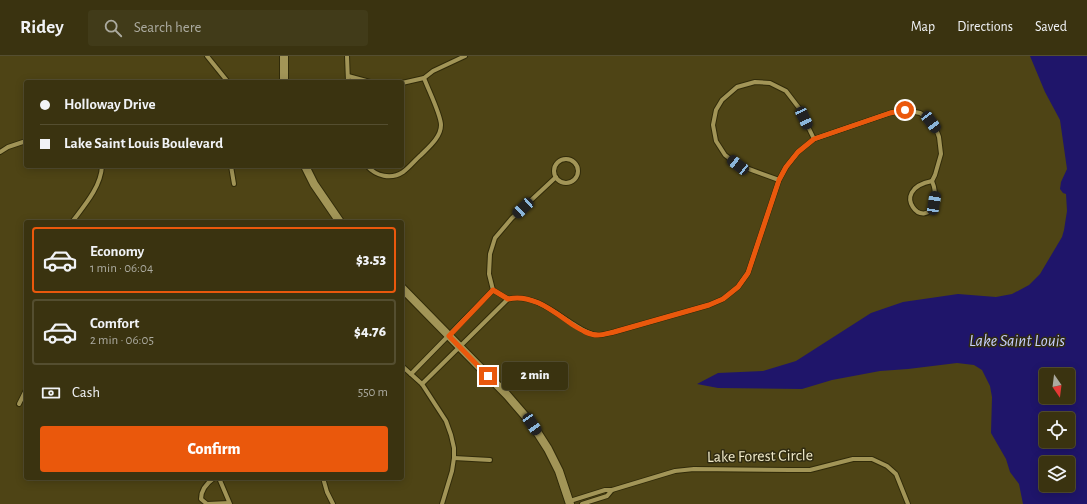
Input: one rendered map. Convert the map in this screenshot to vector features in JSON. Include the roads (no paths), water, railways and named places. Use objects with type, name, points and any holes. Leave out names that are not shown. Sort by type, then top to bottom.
[{"type":"main road","points":[[284,56],[284,80]]},
{"type":"main road","points":[[306,168],[314,184],[339,220]]},
{"type":"main road","points":[[404,290],[507,395],[532,424],[548,449],[559,471],[570,502]]},
{"type":"street","points":[[207,56],[226,80]]},
{"type":"street","points":[[347,56],[348,80]]},
{"type":"street","points":[[404,83],[424,78],[433,71],[465,56]]},
{"type":"street","points":[[348,76],[363,80]]},
{"type":"street","points":[[369,168],[375,174],[382,176],[402,173],[432,144],[440,132],[440,117],[424,78]]},
{"type":"street","points":[[779,180],[738,165],[725,155],[716,141],[713,125],[716,110],[722,100],[737,87],[755,82],[770,83],[786,91],[799,108],[814,139]]},
{"type":"street","points":[[422,384],[508,299],[515,297],[531,299],[585,332],[598,335],[614,332],[709,305],[723,299],[738,287],[748,273],[779,180],[786,167],[798,152],[814,139],[890,113],[905,110],[920,113],[931,122],[939,137],[940,154],[932,181]]},
{"type":"street","points":[[0,152],[8,147],[24,142]]},
{"type":"street","points":[[567,159],[576,164],[578,172],[576,179],[573,181],[569,183],[562,182],[556,177],[555,167],[560,161],[567,159]]},
{"type":"street","points":[[73,220],[92,194],[102,174],[102,168]]},
{"type":"street","points":[[232,168],[234,184]]},
{"type":"street","points":[[508,299],[493,290],[489,274],[490,254],[495,238],[512,218],[556,177]]},
{"type":"street","points":[[932,181],[935,187],[934,203],[927,212],[921,213],[915,211],[911,206],[910,199],[912,192],[917,186],[924,182],[932,181]]},
{"type":"street","points":[[411,374],[493,290]]},
{"type":"street","points":[[404,368],[422,384],[446,421],[451,435],[454,448],[454,458],[452,471],[442,504]]},
{"type":"street","points":[[19,404],[24,394]]},
{"type":"street","points":[[454,458],[490,460]]},
{"type":"street","name":"Lake Forest Circle","points":[[570,502],[606,490],[612,490],[675,471],[694,469],[810,470],[852,460],[872,458],[887,466],[896,474],[908,504]]},
{"type":"street","points":[[212,480],[204,488],[201,494],[201,499],[207,504],[230,503],[220,480]]},
{"type":"street","points":[[324,480],[333,504]]},
{"type":"street","name":"Lake Forest Circle","points":[[582,504],[607,496],[612,490]]},
{"type":"water","name":"Lake Saint Louis","points":[[1030,56],[1087,56],[1087,504],[1023,504],[1019,484],[1010,472],[1006,459],[991,433],[992,397],[990,386],[982,370],[974,365],[957,363],[880,371],[832,380],[802,389],[718,388],[697,384],[718,373],[763,371],[796,361],[871,313],[903,302],[958,294],[996,297],[1012,294],[1029,285],[1040,274],[1062,237],[1064,230],[1067,211],[1066,194],[1060,189],[1061,182],[1067,169],[1060,120],[1045,92]]}]
